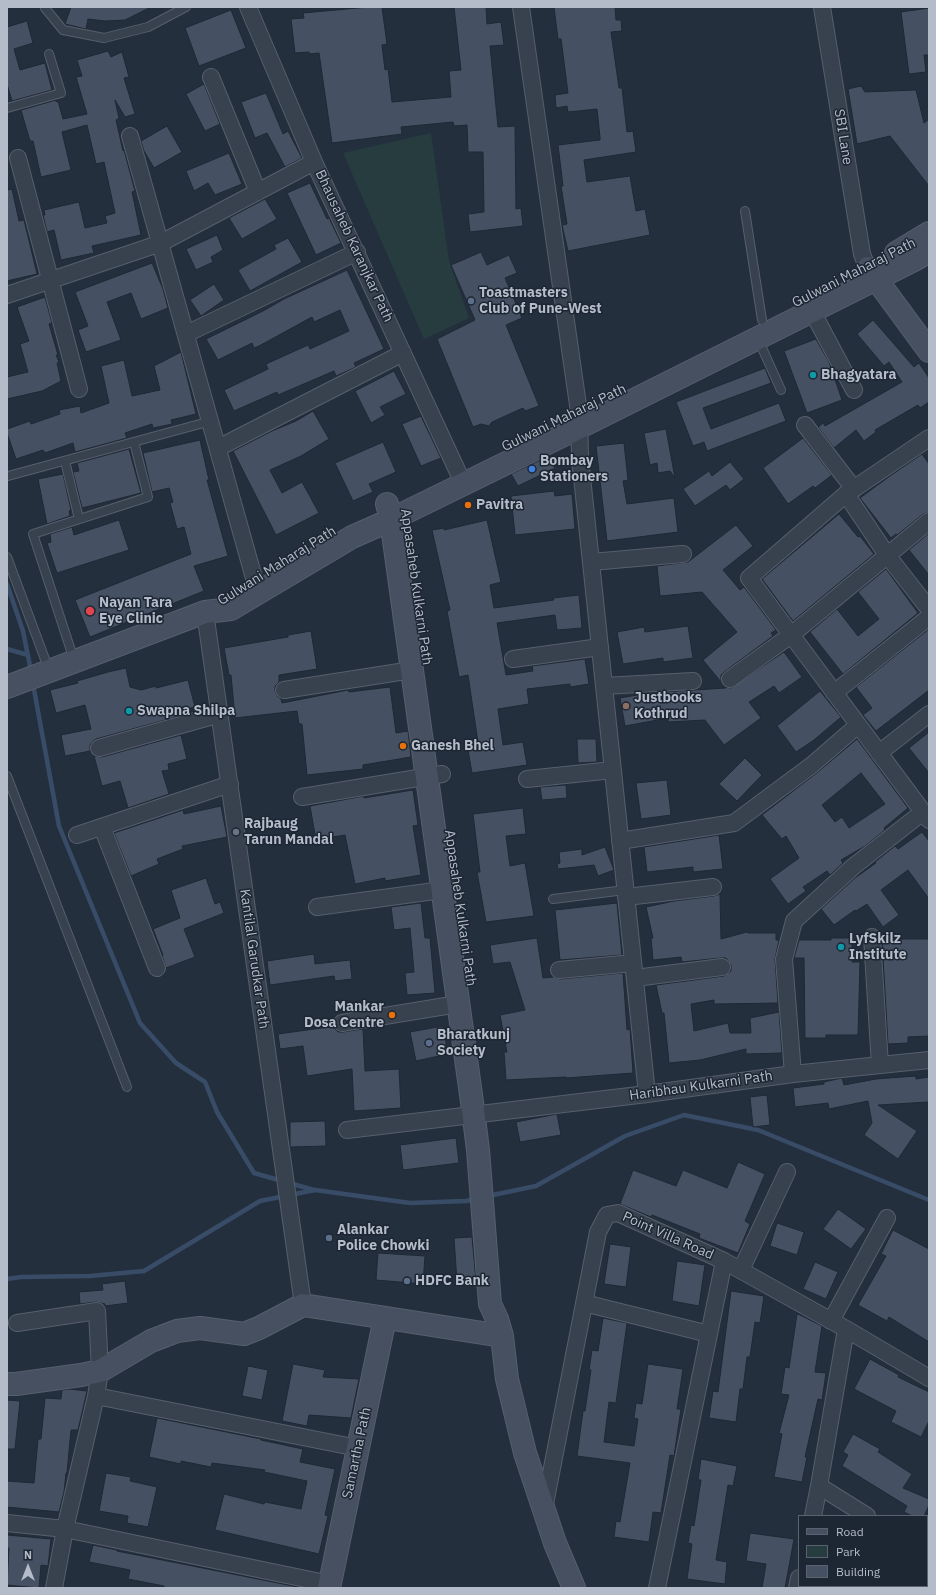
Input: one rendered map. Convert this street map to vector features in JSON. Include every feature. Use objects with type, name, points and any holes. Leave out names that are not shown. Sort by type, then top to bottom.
[{"type":"street","name":"Bhausaheb Karanjkar Path","points":[[248,7],[314,162],[460,476]]},
{"type":"street","points":[[521,7],[579,419],[580,458],[647,1094]]},
{"type":"street","name":"SBI Lane","points":[[822,7],[862,254],[872,273]]},
{"type":"street","points":[[211,77],[258,192]]},
{"type":"street","points":[[130,136],[254,578]]},
{"type":"street","points":[[18,158],[79,389]]},
{"type":"street","points":[[7,295],[161,243],[314,162]]},
{"type":"street","name":"Gulwani Maharaj Path","points":[[760,329],[812,311],[872,273],[929,233]]},
{"type":"street","name":"Gulwani Maharaj Path","points":[[7,687],[205,612],[231,609],[352,537],[397,508],[872,273],[916,259],[929,251]]},
{"type":"street","points":[[186,334],[357,252]]},
{"type":"street","points":[[872,273],[929,351]]},
{"type":"street","points":[[812,311],[854,390]]},
{"type":"street","points":[[218,448],[403,353]]},
{"type":"street","points":[[805,425],[850,491],[887,555],[929,609]]},
{"type":"street","points":[[793,1074],[784,959],[794,921],[854,866],[926,816],[748,578],[850,491],[929,438]]},
{"type":"street","name":"Gulwani Maharaj Path","points":[[205,612],[224,595],[345,524],[397,508]]},
{"type":"street","name":"Appasaheb Kulkarni Path","points":[[397,508],[412,670],[434,775],[442,890],[458,1004],[481,1113]]},
{"type":"street","name":"Appasaheb Kulkarni Path","points":[[397,508],[481,1113],[493,1244],[505,1303],[499,1328]]},
{"type":"street","points":[[730,679],[791,635],[929,521]]},
{"type":"street","points":[[591,562],[683,554]]},
{"type":"street","name":"Kantilal Garudkar Path","points":[[205,612],[303,1305]]},
{"type":"street","points":[[834,693],[929,617]]},
{"type":"street","points":[[513,659],[600,647]]},
{"type":"street","points":[[284,690],[412,670]]},
{"type":"street","points":[[604,686],[693,680]]},
{"type":"street","points":[[99,748],[220,714]]},
{"type":"street","points":[[879,753],[929,714]]},
{"type":"street","points":[[620,841],[734,823],[812,765],[858,724]]},
{"type":"street","points":[[527,779],[613,770]]},
{"type":"street","points":[[302,797],[434,775]]},
{"type":"street","points":[[77,835],[230,784]]},
{"type":"street","points":[[102,827],[157,968]]},
{"type":"street","points":[[626,893],[714,887]]},
{"type":"street","points":[[317,907],[442,890]]},
{"type":"street","points":[[872,937],[880,1065]]},
{"type":"street","points":[[559,970],[634,971],[722,967]]},
{"type":"street","points":[[342,1023],[458,1004]]},
{"type":"street","name":"Haribhau Kulkarni Path","points":[[347,1130],[647,1094],[793,1074],[929,1060]]},
{"type":"street","points":[[741,1270],[787,1172]]},
{"type":"street","name":"Point Villa Road","points":[[544,1510],[598,1232],[607,1215],[618,1213],[724,1261],[927,1374]]},
{"type":"street","points":[[831,1320],[887,1218]]},
{"type":"street","points":[[657,1588],[724,1261]]},
{"type":"street","points":[[584,1303],[709,1334]]},
{"type":"street","points":[[7,1384],[81,1375],[100,1371],[151,1341],[177,1331],[200,1328],[244,1334],[259,1328],[303,1305],[386,1318],[499,1328],[508,1379],[526,1454],[544,1510],[574,1588]]},
{"type":"street","points":[[17,1323],[97,1311],[100,1371],[96,1396],[65,1529],[54,1588]]},
{"type":"street","name":"Samartha Path","points":[[330,1586],[386,1318]]},
{"type":"street","points":[[813,1515],[846,1329]]},
{"type":"street","points":[[96,1396],[358,1448]]},
{"type":"street","points":[[819,1486],[865,1515]]},
{"type":"street","points":[[7,1523],[65,1529],[330,1586]]},
{"type":"lane","points":[[45,8],[63,30],[104,38],[148,26],[186,7]]},
{"type":"lane","points":[[7,108],[61,92],[49,54]]},
{"type":"lane","points":[[745,212],[760,329],[781,390]]},
{"type":"lane","points":[[8,476],[211,421]]},
{"type":"lane","points":[[74,661],[33,534],[148,497],[134,442]]},
{"type":"lane","points":[[65,461],[79,519]]},
{"type":"lane","points":[[7,558],[49,671]]},
{"type":"lane","points":[[7,776],[127,1087]]},
{"type":"lane","points":[[553,899],[626,893]]},
{"type":"green space","points":[[431,133],[449,261],[469,318],[424,339],[343,153]]},
{"type":"building","points":[[71,7],[151,7],[125,20],[105,21],[88,19],[86,29],[65,24]]},
{"type":"building","points":[[382,7],[387,44],[382,45],[385,70],[388,69],[392,102],[451,97],[449,71],[461,70],[454,7],[486,7],[487,24],[501,22],[504,45],[490,46],[498,127],[515,126],[516,209],[521,208],[523,226],[470,232],[468,214],[484,212],[483,152],[468,152],[467,125],[454,126],[453,122],[401,127],[402,134],[332,143],[319,53],[295,53],[291,19],[304,18],[303,13]]},
{"type":"building","points":[[554,7],[615,7],[616,20],[621,20],[622,31],[611,32],[619,88],[622,88],[627,132],[633,131],[636,152],[584,160],[587,182],[630,176],[636,211],[645,209],[650,235],[568,251],[562,225],[567,224],[561,186],[563,186],[558,145],[600,140],[600,137],[597,109],[568,112],[567,106],[556,108],[555,95],[568,93],[561,39],[558,39]]},
{"type":"building","points":[[929,8],[929,55],[924,55],[926,72],[909,74],[901,12]]},
{"type":"building","points":[[231,10],[246,48],[199,66],[185,28]]},
{"type":"building","points":[[27,21],[33,43],[14,49],[20,70],[45,63],[52,90],[12,101],[7,84],[7,27]]},
{"type":"building","points":[[108,51],[111,57],[122,52],[129,77],[124,78],[135,114],[125,117],[115,100],[119,118],[116,120],[123,151],[124,150],[135,191],[132,192],[141,235],[92,246],[94,253],[61,260],[54,230],[47,232],[43,215],[45,215],[44,210],[79,202],[85,228],[107,223],[105,216],[115,213],[104,162],[96,164],[87,125],[62,132],[71,170],[41,177],[33,141],[30,141],[21,110],[56,100],[56,102],[58,101],[63,119],[87,114],[76,77],[82,76],[77,60]]},
{"type":"building","points":[[204,84],[220,124],[205,131],[186,94]]},
{"type":"building","points":[[861,86],[865,92],[916,90],[924,123],[929,119],[929,186],[890,136],[857,144],[848,89]]},
{"type":"building","points":[[266,93],[283,134],[288,131],[302,158],[285,167],[267,133],[255,138],[241,102]]},
{"type":"building","points":[[167,126],[182,152],[154,168],[144,151],[141,141]]},
{"type":"building","points":[[229,153],[242,184],[215,195],[208,183],[194,191],[186,171]]},
{"type":"building","points":[[310,183],[327,219],[329,218],[341,243],[316,255],[287,193]]},
{"type":"building","points":[[12,189],[19,221],[24,220],[37,274],[7,281],[7,190]]},
{"type":"building","points":[[265,199],[277,219],[242,239],[229,218]]},
{"type":"building","points":[[217,235],[223,250],[211,257],[213,262],[196,270],[186,249]]},
{"type":"building","points":[[288,238],[302,262],[250,291],[238,270],[276,249],[274,245]]},
{"type":"building","points":[[481,252],[487,265],[509,255],[517,273],[505,278],[522,318],[506,325],[539,406],[525,411],[523,408],[492,422],[489,426],[481,424],[473,427],[437,339],[475,320],[451,265]]},
{"type":"building","points":[[152,263],[163,289],[168,308],[141,319],[131,293],[107,302],[121,340],[86,352],[78,330],[88,326],[75,292]]},
{"type":"building","points":[[347,270],[384,349],[354,363],[356,367],[336,376],[334,371],[278,395],[277,392],[234,411],[224,390],[268,369],[266,364],[308,345],[310,349],[349,331],[340,310],[314,322],[312,317],[259,346],[254,348],[252,343],[218,360],[206,339],[284,299]]},
{"type":"building","points":[[214,284],[224,300],[201,316],[190,300]]},
{"type":"building","points":[[45,297],[52,323],[49,324],[58,355],[56,355],[59,362],[57,363],[61,381],[42,391],[7,399],[7,377],[28,372],[20,344],[29,341],[17,307]]},
{"type":"building","points":[[873,320],[914,367],[919,363],[929,378],[929,402],[920,408],[918,405],[875,430],[876,432],[864,441],[856,430],[834,448],[818,427],[823,423],[825,426],[902,382],[889,362],[884,366],[857,334]]},
{"type":"building","name":"Bhagyatara","points":[[816,339],[829,362],[842,400],[807,413],[784,351]]},
{"type":"building","points":[[181,352],[196,414],[171,420],[172,424],[153,428],[152,424],[125,433],[127,438],[75,452],[73,443],[45,453],[43,450],[16,459],[7,429],[30,421],[31,424],[60,414],[59,410],[80,406],[81,413],[109,403],[101,366],[124,360],[132,396],[160,390],[154,366]]},
{"type":"building","points":[[765,368],[771,383],[703,408],[711,429],[779,403],[786,421],[707,451],[704,442],[693,446],[676,402]]},
{"type":"building","points":[[394,371],[406,394],[380,407],[385,415],[371,423],[355,391]]},
{"type":"building","points":[[313,411],[329,439],[301,456],[270,470],[282,493],[302,482],[319,513],[276,535],[233,451],[272,431],[296,421]]},
{"type":"building","points":[[421,416],[441,458],[421,466],[402,424]]},
{"type":"building","points":[[666,429],[675,478],[670,471],[658,473],[657,463],[650,465],[644,433]]},
{"type":"building","points":[[803,438],[832,475],[815,488],[813,486],[788,504],[763,468]]},
{"type":"building","points":[[200,440],[209,480],[207,480],[228,556],[194,566],[204,591],[90,637],[75,600],[191,554],[184,527],[177,529],[170,503],[173,502],[169,488],[152,492],[143,453]]},
{"type":"building","points":[[383,442],[396,472],[369,484],[373,492],[353,501],[335,463]]},
{"type":"building","points":[[624,443],[628,480],[623,481],[627,504],[674,498],[678,532],[607,541],[596,446]]},
{"type":"building","points":[[129,449],[141,493],[82,508],[73,472],[79,471],[77,463]]},
{"type":"building","points":[[922,454],[929,464],[929,512],[923,514],[891,538],[860,498]]},
{"type":"building","name":"Bombay Stationers","points":[[549,456],[555,468],[518,486],[511,474]]},
{"type":"building","points":[[730,462],[744,479],[730,490],[726,485],[695,506],[683,489],[709,471],[712,476]]},
{"type":"building","points":[[63,474],[71,510],[69,511],[70,516],[47,524],[38,479]]},
{"type":"building","points":[[554,491],[555,496],[572,494],[575,529],[515,535],[511,496]]},
{"type":"building","points":[[839,514],[858,537],[860,536],[874,554],[793,621],[762,579]]},
{"type":"building","points":[[119,520],[129,550],[57,573],[47,543],[51,542],[50,534],[72,527],[74,535]]},
{"type":"building","points":[[487,520],[501,582],[490,585],[494,608],[579,595],[582,628],[557,630],[555,615],[497,623],[506,675],[533,671],[532,666],[585,659],[589,684],[570,687],[570,684],[527,689],[529,704],[498,709],[503,745],[523,742],[527,765],[472,773],[468,750],[479,749],[468,675],[459,677],[447,611],[450,610],[432,530],[444,528],[444,530]]},
{"type":"building","points":[[736,525],[753,546],[723,570],[740,590],[744,587],[776,630],[771,633],[773,636],[724,672],[721,675],[721,682],[703,660],[737,632],[702,592],[660,596],[657,566],[688,562]]},
{"type":"building","points":[[929,533],[929,575],[909,550]]},
{"type":"building","points":[[886,569],[918,613],[843,674],[810,632],[837,609],[858,636],[879,619],[858,592]]},
{"type":"building","points":[[688,626],[693,658],[663,662],[663,658],[623,664],[617,632],[644,627],[645,632]]},
{"type":"building","points":[[929,629],[929,690],[876,731],[863,715],[872,708],[856,687]]},
{"type":"building","points":[[311,631],[317,669],[279,675],[279,682],[275,686],[275,691],[282,703],[348,690],[349,692],[390,687],[396,733],[408,731],[411,757],[363,765],[363,769],[307,775],[302,724],[299,724],[297,711],[235,718],[231,675],[229,675],[224,648],[288,637],[288,635]]},
{"type":"building","points":[[784,652],[802,677],[779,693],[774,686],[749,702],[761,718],[724,745],[705,720],[668,722],[668,718],[625,726],[620,698],[648,693],[726,688],[725,687],[731,688]]},
{"type":"building","points":[[126,668],[130,687],[141,690],[188,680],[195,707],[175,712],[176,717],[96,739],[90,745],[90,751],[65,756],[61,735],[91,729],[85,705],[56,713],[50,690]]},
{"type":"building","points":[[820,691],[841,717],[814,740],[796,752],[777,726]]},
{"type":"building","points":[[929,732],[929,773],[909,748]]},
{"type":"building","points":[[181,735],[187,759],[168,764],[169,770],[162,771],[169,794],[128,808],[120,781],[102,786],[94,756],[102,757]]},
{"type":"building","points":[[577,739],[596,739],[597,762],[578,763]]},
{"type":"building","points":[[857,739],[908,808],[884,828],[885,830],[865,846],[841,860],[843,863],[830,875],[827,871],[803,887],[806,891],[788,904],[770,879],[799,858],[786,836],[782,839],[762,815],[818,772]],"holes":[[[861,773],[885,804],[849,828],[842,817],[835,822],[822,805]]]},
{"type":"building","points":[[745,758],[762,775],[737,801],[719,784]]},
{"type":"building","points":[[667,780],[671,815],[641,819],[636,783]]},
{"type":"building","points":[[566,785],[567,798],[542,800],[540,787]]},
{"type":"building","points":[[413,790],[418,825],[413,826],[421,875],[385,881],[385,878],[355,884],[345,835],[316,840],[310,806],[364,796],[364,798]]},
{"type":"building","points":[[221,806],[227,837],[182,846],[183,849],[157,859],[159,864],[131,876],[114,833],[183,810],[184,814]]},
{"type":"building","points":[[523,808],[526,834],[506,836],[510,866],[525,863],[534,916],[486,922],[477,872],[480,872],[473,814]]},
{"type":"building","points":[[922,832],[929,841],[929,899],[908,870],[881,890],[899,915],[883,927],[867,904],[856,911],[855,910],[834,925],[821,909],[855,878],[876,863],[875,862],[895,846],[898,849]]},
{"type":"building","points":[[719,835],[723,869],[693,872],[693,867],[647,872],[644,847]]},
{"type":"building","points":[[605,847],[614,870],[598,876],[594,865],[558,869],[557,864],[560,863],[559,852],[582,849],[582,855]]},
{"type":"building","points":[[206,878],[215,904],[220,902],[224,913],[184,929],[195,957],[166,968],[163,955],[153,929],[180,918],[171,890]]},
{"type":"building","points":[[720,894],[721,939],[747,932],[776,933],[776,940],[779,940],[775,959],[778,1003],[714,1004],[714,1000],[691,1004],[694,1031],[728,1023],[730,1033],[751,1033],[750,1018],[779,1012],[782,1053],[746,1054],[746,1049],[700,1060],[669,1063],[664,1013],[662,1013],[656,985],[724,976],[731,971],[731,965],[726,958],[682,962],[681,957],[653,960],[651,938],[653,938],[646,907]]},
{"type":"building","points":[[421,903],[425,938],[430,938],[435,993],[407,995],[405,973],[414,972],[410,928],[394,930],[391,907]]},
{"type":"building","points":[[617,903],[622,955],[560,960],[555,910]]},
{"type":"building","points":[[537,938],[543,978],[553,977],[560,979],[623,973],[627,1030],[630,1029],[633,1073],[566,1078],[506,1080],[504,1052],[507,1052],[500,1015],[525,1010],[510,962],[493,964],[490,945]]},
{"type":"building","points":[[831,938],[852,938],[852,962],[860,962],[858,1035],[826,1035],[826,1038],[805,1038],[804,958],[794,958],[799,940],[831,940]]},
{"type":"building","points":[[929,939],[929,1036],[908,1037],[908,1043],[888,1044],[882,940]]},
{"type":"building","points":[[314,954],[315,964],[350,960],[352,979],[335,981],[334,976],[270,985],[267,961]]},
{"type":"building","name":"Bharatkunj Society","points":[[443,1026],[448,1054],[416,1061],[410,1032]]},
{"type":"building","points":[[329,1027],[334,1028],[338,1032],[363,1029],[365,1071],[399,1069],[401,1108],[354,1111],[352,1069],[307,1076],[303,1046],[280,1049],[278,1034]]},
{"type":"building","points":[[916,1076],[916,1079],[929,1077],[929,1102],[878,1105],[917,1131],[898,1159],[864,1135],[872,1123],[868,1101],[829,1109],[828,1103],[795,1107],[793,1088],[824,1084],[824,1082],[842,1078],[844,1085],[876,1079]]},
{"type":"building","points":[[767,1095],[770,1125],[753,1127],[750,1097]]},
{"type":"building","points":[[557,1114],[561,1135],[520,1142],[516,1122]]},
{"type":"building","points":[[325,1121],[326,1146],[290,1147],[290,1122]]},
{"type":"building","points":[[456,1138],[459,1163],[403,1170],[400,1145]]},
{"type":"building","points":[[738,1162],[765,1174],[745,1221],[750,1224],[738,1253],[699,1238],[700,1234],[652,1215],[651,1217],[620,1204],[633,1170],[676,1186],[683,1170],[727,1188]]},
{"type":"building","points":[[838,1209],[866,1229],[851,1249],[823,1229]]},
{"type":"building","points":[[777,1223],[804,1232],[797,1255],[770,1246]]},
{"type":"building","points":[[893,1230],[929,1249],[929,1342],[889,1317],[887,1321],[858,1305],[886,1256],[881,1254]]},
{"type":"building","points":[[472,1237],[476,1281],[457,1282],[454,1238]]},
{"type":"building","points":[[610,1244],[631,1247],[626,1287],[604,1284]]},
{"type":"building","points":[[378,1253],[425,1256],[423,1284],[376,1280]]},
{"type":"building","points":[[677,1261],[705,1265],[699,1306],[672,1301]]},
{"type":"building","points":[[815,1262],[838,1272],[826,1299],[803,1289]]},
{"type":"building","points":[[125,1281],[128,1303],[105,1306],[105,1304],[96,1302],[80,1304],[79,1292],[103,1290],[102,1284]]},
{"type":"building","points":[[731,1291],[764,1296],[760,1323],[755,1322],[750,1357],[747,1357],[743,1389],[740,1389],[736,1422],[709,1418],[713,1391],[718,1392]]},
{"type":"building","points":[[797,1314],[822,1326],[815,1372],[826,1373],[822,1400],[818,1399],[805,1457],[807,1457],[802,1482],[774,1477],[782,1434],[779,1433],[789,1395],[781,1394],[785,1367],[789,1368]]},
{"type":"building","points":[[603,1318],[627,1323],[616,1403],[609,1402],[604,1442],[634,1446],[638,1419],[634,1418],[636,1403],[642,1404],[648,1364],[683,1369],[677,1409],[681,1409],[674,1456],[670,1455],[661,1513],[653,1512],[649,1542],[614,1537],[616,1521],[620,1522],[630,1463],[577,1456],[583,1411],[585,1411],[591,1370],[589,1370],[592,1350],[598,1351]]},
{"type":"building","points":[[870,1359],[899,1375],[898,1377],[929,1392],[929,1421],[921,1437],[891,1422],[896,1411],[854,1389]]},
{"type":"building","points":[[293,1364],[325,1370],[323,1377],[359,1379],[351,1418],[309,1415],[307,1426],[282,1421]]},
{"type":"building","points":[[248,1366],[268,1370],[262,1400],[242,1396]]},
{"type":"building","points":[[69,1389],[87,1391],[78,1430],[71,1430],[67,1473],[59,1512],[7,1507],[7,1481],[34,1483],[38,1439],[41,1439],[45,1398],[61,1399],[62,1390]]},
{"type":"building","points":[[7,1400],[20,1401],[15,1449],[7,1449]]},
{"type":"building","points":[[157,1418],[303,1449],[300,1462],[335,1469],[325,1515],[328,1516],[319,1554],[215,1530],[224,1494],[264,1504],[265,1502],[301,1509],[307,1481],[264,1472],[265,1470],[212,1463],[211,1467],[181,1461],[181,1464],[149,1457]]},
{"type":"building","points":[[853,1434],[880,1449],[878,1452],[912,1474],[903,1488],[929,1499],[929,1505],[924,1515],[910,1515],[904,1512],[907,1506],[842,1466],[848,1455],[843,1452]]},
{"type":"building","points":[[701,1459],[737,1466],[733,1486],[728,1485],[716,1560],[727,1562],[725,1584],[687,1579],[692,1544],[688,1543],[691,1525],[694,1526],[701,1480],[698,1480]]},
{"type":"building","points":[[106,1473],[131,1477],[130,1481],[157,1487],[148,1527],[127,1523],[128,1516],[99,1511]]},
{"type":"building","points":[[750,1533],[794,1539],[785,1588],[762,1588],[766,1564],[746,1561]]},
{"type":"building","points":[[7,1535],[51,1539],[48,1566],[41,1565],[39,1588],[7,1585],[9,1548],[7,1548]]},
{"type":"building","points":[[93,1545],[303,1588],[164,1588],[164,1586],[128,1579],[130,1570],[89,1562]]},
{"type":"waterway","points":[[7,584],[23,631],[31,671]]},
{"type":"waterway","points":[[7,649],[28,655]]},
{"type":"waterway","points":[[33,684],[59,826],[140,1023],[176,1063],[205,1082],[217,1112],[254,1173],[282,1181]]},
{"type":"waterway","points":[[488,1196],[536,1186],[625,1136],[684,1115],[758,1130],[929,1200]]},
{"type":"waterway","points":[[289,1183],[314,1190]]},
{"type":"waterway","points":[[7,1279],[21,1277],[90,1276],[144,1271],[260,1201],[315,1190],[410,1203],[466,1201],[475,1199]]},
{"type":"place","name":"Toastmasters Club of Pune-West","points":[[471,301]]},
{"type":"place","name":"Bhagyatara","points":[[813,375]]},
{"type":"place","name":"Bombay Stationers","points":[[532,469]]},
{"type":"place","name":"Pavitra","points":[[468,505]]},
{"type":"place","name":"Nayan Tara Eye Clinic","points":[[90,611]]},
{"type":"place","name":"Justbooks Kothrud","points":[[626,706]]},
{"type":"place","name":"Swapna Shilpa","points":[[129,711]]},
{"type":"place","name":"Ganesh Bhel","points":[[403,746]]},
{"type":"place","name":"Rajbaug Tarun Mandal","points":[[236,832]]},
{"type":"place","name":"LyfSkilz Institute","points":[[841,947]]},
{"type":"place","name":"Mankar Dosa Centre","points":[[392,1015]]},
{"type":"place","name":"Bharatkunj Society","points":[[429,1043]]},
{"type":"place","name":"Alankar Police Chowki","points":[[329,1238]]},
{"type":"place","name":"HDFC Bank","points":[[407,1281]]}]
